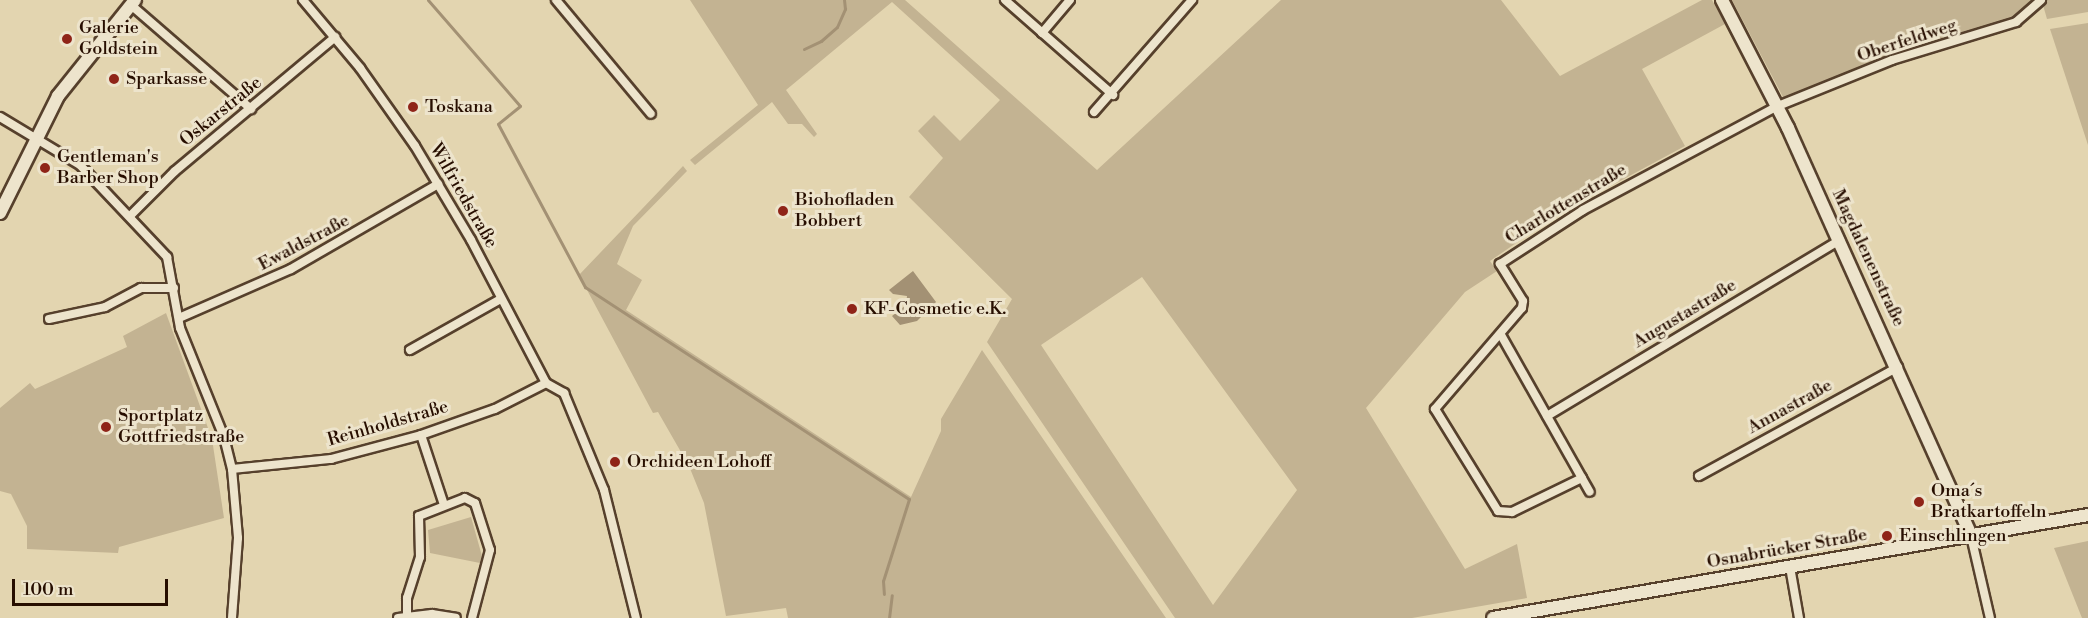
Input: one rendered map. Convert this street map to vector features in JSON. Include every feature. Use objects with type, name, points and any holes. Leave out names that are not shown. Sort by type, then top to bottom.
[{"type":"street","name":"Wilfriedstraße","points":[[303,0],[388,106],[438,184],[546,383],[564,393],[596,469],[614,522],[636,618]]},
{"type":"street","points":[[556,0],[651,114]]},
{"type":"street","points":[[1005,0],[1113,94]]},
{"type":"street","points":[[1042,33],[1070,0]]},
{"type":"street","points":[[1094,112],[1113,94],[1192,0]]},
{"type":"street","name":"Magdalenenstraße","points":[[1722,0],[1778,106],[1898,367],[1971,536]]},
{"type":"street","name":"Oberfeldweg","points":[[1778,106],[1892,60],[2016,22],[2041,0]]},
{"type":"street","points":[[0,213],[35,138],[72,75],[133,2],[251,109]]},
{"type":"street","name":"Oskarstraße","points":[[131,215],[175,171],[335,38]]},
{"type":"street","name":"Charlottenstraße","points":[[1582,478],[1512,512],[1498,511],[1435,409],[1501,335],[1523,301],[1500,264],[1584,210],[1778,106]]},
{"type":"street","points":[[0,117],[80,165],[131,215],[167,257],[178,318],[224,436],[232,469],[238,538],[232,618]]},
{"type":"street","name":"Ewaldstraße","points":[[178,318],[296,267],[438,184]]},
{"type":"street","name":"Augustastraße","points":[[1547,416],[1840,240]]},
{"type":"street","points":[[49,319],[105,308],[141,288],[174,288]]},
{"type":"street","points":[[410,350],[501,299]]},
{"type":"street","points":[[1501,335],[1590,492]]},
{"type":"street","name":"Annastraße","points":[[1699,476],[1898,367]]},
{"type":"street","name":"Reinholdstraße","points":[[232,469],[331,459],[421,435],[495,409],[546,383]]},
{"type":"street","points":[[421,435],[444,505]]},
{"type":"street","points":[[407,615],[407,598],[420,557],[419,516],[465,498],[475,503],[489,542],[489,558],[472,618]]},
{"type":"street","name":"Osnabrücker Straße","points":[[1493,618],[2088,515]]},
{"type":"street","points":[[1971,536],[1990,618]]},
{"type":"street","points":[[1790,567],[1799,618]]},
{"type":"street","points":[[398,618],[407,615],[456,618]]},
{"type":"shaded area","points":[[690,0],[905,0],[1097,170],[1281,0],[1501,0],[1560,76],[1702,0],[1712,0],[1725,24],[1642,69],[1685,146],[1557,215],[1490,261],[1497,271],[1465,292],[1366,408],[1465,569],[1517,544],[1527,598],[1412,618],[1175,618],[987,342],[1012,299],[909,197],[943,158],[918,131],[934,115],[960,141],[1000,100],[892,2],[786,90],[817,134],[814,137],[802,124],[788,124],[772,102],[695,165],[690,160],[758,105]],"holes":[[[1142,277],[1297,490],[1213,605],[1041,345]]]},
{"type":"shaded area","points":[[1732,0],[2034,0],[2013,19],[1789,99],[1783,97]]},
{"type":"shaded area","points":[[2047,0],[2088,0],[2088,12],[2047,19],[2043,5]]},
{"type":"shaded area","points":[[2088,23],[2088,145],[2050,29]]},
{"type":"shaded area","points":[[683,166],[687,171],[633,226],[617,264],[642,280],[626,310],[911,497],[941,431],[941,419],[982,350],[1166,618],[788,618],[786,608],[726,616],[704,503],[689,466],[658,412],[653,413],[579,275]]},
{"type":"shaded area","points":[[913,271],[936,302],[917,321],[900,325],[892,316],[906,305],[907,296],[893,294],[889,290]]},
{"type":"shaded area","name":"Sportplatz Gottfriedstraße","points":[[166,313],[212,439],[224,518],[119,547],[118,553],[27,549],[27,526],[11,494],[0,491],[0,408],[30,383],[35,389],[127,347],[123,336]]},
{"type":"shaded area","points":[[471,517],[482,556],[480,563],[430,553],[428,530]]},
{"type":"shaded area","points":[[2088,541],[2088,618],[2082,618],[2054,548]]},
{"type":"waterway","points":[[428,0],[520,106],[498,124],[585,287],[909,499],[883,581],[884,594]]},
{"type":"waterway","points":[[804,49],[821,41],[837,27],[845,9],[844,0]]},
{"type":"waterway","points":[[889,618],[892,595]]},
{"type":"place","name":"Galerie Goldstein","points":[[67,39]]},
{"type":"place","name":"Sparkasse","points":[[114,79]]},
{"type":"place","name":"Toskana","points":[[413,107]]},
{"type":"place","name":"Gentleman's Barber Shop","points":[[45,168]]},
{"type":"place","name":"Biohofladen Bobbert","points":[[783,211]]},
{"type":"place","name":"KF-Cosmetic e.K.","points":[[852,309]]},
{"type":"place","name":"Sportplatz Gottfriedstraße","points":[[106,427]]},
{"type":"place","name":"Orchideen Lohoff","points":[[615,462]]},
{"type":"place","name":"Oma´s Bratkartoffeln","points":[[1919,502]]},
{"type":"place","name":"Einschlingen","points":[[1887,536]]}]
